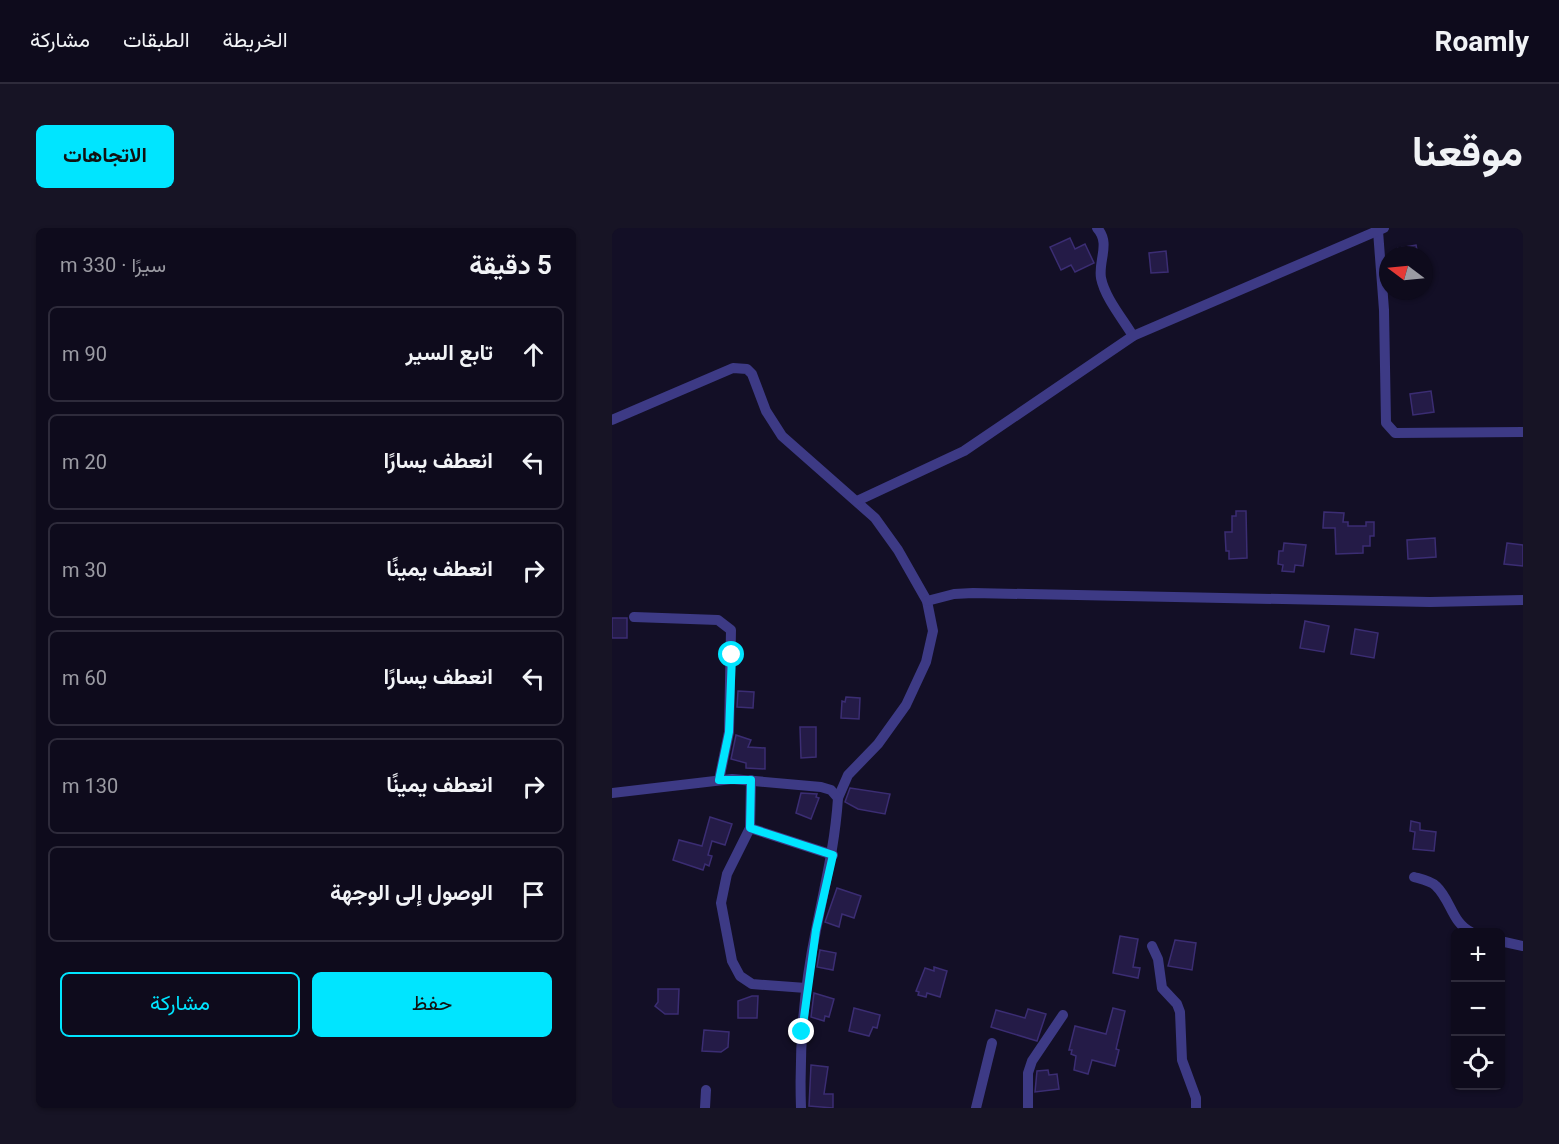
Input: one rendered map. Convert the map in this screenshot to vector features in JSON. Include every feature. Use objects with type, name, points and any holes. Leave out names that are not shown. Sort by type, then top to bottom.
[{"type":"street","points":[[1097,228],[1104,244],[1101,279],[1133,336]]},
{"type":"street","points":[[857,501],[964,451],[1133,336],[1381,230],[1386,423],[1389,429],[1395,433],[1523,432]]},
{"type":"street","points":[[612,420],[733,368],[747,369],[752,374],[774,426],[782,436],[875,518],[927,601],[933,631],[921,673],[906,705],[878,744],[848,776],[838,798],[833,855],[806,988],[800,1074],[801,1108]]},
{"type":"street","points":[[927,601],[954,594],[973,593],[1430,602],[1523,600]]},
{"type":"street","points":[[634,617],[718,620],[731,630],[729,732],[719,780]]},
{"type":"street","points":[[612,793],[719,780],[751,780],[821,787],[831,790],[838,798]]},
{"type":"street","points":[[751,780],[750,828],[737,860],[727,874],[722,903],[732,961],[740,976],[752,984],[806,988]]},
{"type":"street","points":[[750,828],[833,855]]},
{"type":"street","points":[[1414,877],[1435,884],[1446,897],[1456,918],[1466,928]]},
{"type":"street","points":[[1505,942],[1523,946]]},
{"type":"street","points":[[1152,946],[1158,959],[1162,988],[1177,1004],[1180,1012],[1182,1059],[1196,1098],[1196,1108]]},
{"type":"street","points":[[1028,1108],[1028,1073],[1032,1061],[1063,1016]]},
{"type":"street","points":[[976,1108],[992,1043]]},
{"type":"street","points":[[705,1108],[706,1090]]},
{"type":"building","points":[[1070,238],[1075,249],[1085,244],[1094,263],[1075,272],[1071,265],[1061,270],[1050,247]]},
{"type":"building","points":[[1166,251],[1168,272],[1151,273],[1149,253]]},
{"type":"building","points":[[1431,391],[1434,412],[1413,415],[1410,394]]},
{"type":"building","points":[[1236,511],[1246,511],[1247,558],[1229,559],[1225,532],[1232,532],[1232,516],[1236,516]]},
{"type":"building","points":[[1324,512],[1344,513],[1343,522],[1348,522],[1348,526],[1366,526],[1366,522],[1374,522],[1374,536],[1370,536],[1370,546],[1363,546],[1363,553],[1336,554],[1335,528],[1323,528]]},
{"type":"building","points":[[1435,538],[1436,557],[1408,559],[1407,540]]},
{"type":"building","points":[[1284,543],[1306,545],[1303,566],[1295,565],[1294,572],[1282,571],[1283,565],[1278,564],[1279,551],[1283,551]]},
{"type":"building","points":[[1507,543],[1523,545],[1523,566],[1504,564]]},
{"type":"building","points":[[612,618],[627,618],[627,638],[612,638]]},
{"type":"building","points":[[1305,621],[1329,626],[1324,652],[1300,648]]},
{"type":"building","points":[[1355,629],[1378,633],[1374,658],[1351,654]]},
{"type":"building","points":[[738,691],[754,692],[753,708],[737,707]]},
{"type":"building","points":[[846,697],[860,698],[859,719],[841,718],[842,701],[845,702]]},
{"type":"building","points":[[800,727],[816,727],[816,757],[801,758]]},
{"type":"building","points":[[736,735],[751,740],[748,747],[765,748],[765,769],[746,768],[746,763],[731,759]]},
{"type":"building","points":[[850,788],[890,794],[885,814],[858,809],[845,802]]},
{"type":"building","points":[[801,793],[817,794],[816,797],[819,798],[811,819],[796,813]]},
{"type":"building","points":[[710,817],[732,824],[725,845],[712,841],[708,855],[712,856],[709,866],[705,864],[703,870],[673,860],[679,840],[702,846]]},
{"type":"building","points":[[1411,821],[1420,823],[1420,830],[1436,832],[1434,851],[1413,849],[1415,832],[1410,831]]},
{"type":"building","points":[[837,888],[861,896],[854,918],[842,914],[839,927],[825,922]]},
{"type":"building","points":[[1120,936],[1138,939],[1133,967],[1140,968],[1138,978],[1113,973]]},
{"type":"building","points":[[1175,940],[1196,943],[1192,970],[1168,966]]},
{"type":"building","points":[[820,950],[836,953],[833,970],[817,967]]},
{"type":"building","points":[[934,967],[947,971],[940,997],[927,993],[926,997],[918,995],[919,992],[916,991],[925,968],[934,971]]},
{"type":"building","points":[[658,989],[679,989],[678,1014],[665,1014],[655,1006],[658,1002]]},
{"type":"building","points":[[814,993],[834,999],[829,1017],[825,1016],[824,1021],[811,1017]]},
{"type":"building","points":[[758,996],[757,1018],[738,1018],[738,1001]]},
{"type":"building","points":[[854,1008],[880,1015],[877,1028],[873,1027],[869,1036],[849,1031]]},
{"type":"building","points":[[1113,1008],[1125,1011],[1116,1049],[1119,1050],[1115,1066],[1092,1060],[1088,1074],[1074,1070],[1076,1056],[1071,1054],[1072,1050],[1069,1050],[1075,1026],[1106,1034]]},
{"type":"building","points":[[1028,1009],[1046,1014],[1037,1041],[991,1027],[996,1010],[1025,1018]]},
{"type":"building","points":[[704,1030],[729,1032],[728,1047],[721,1052],[702,1051]]},
{"type":"building","points":[[811,1065],[828,1067],[824,1094],[833,1094],[833,1108],[809,1106]]},
{"type":"building","points":[[1048,1070],[1049,1075],[1057,1074],[1059,1089],[1035,1092],[1037,1071]]},
{"type":"route","points":[[732,655],[729,732],[719,780],[751,780],[750,828],[833,855],[816,930],[806,988],[802,1032]]}]
